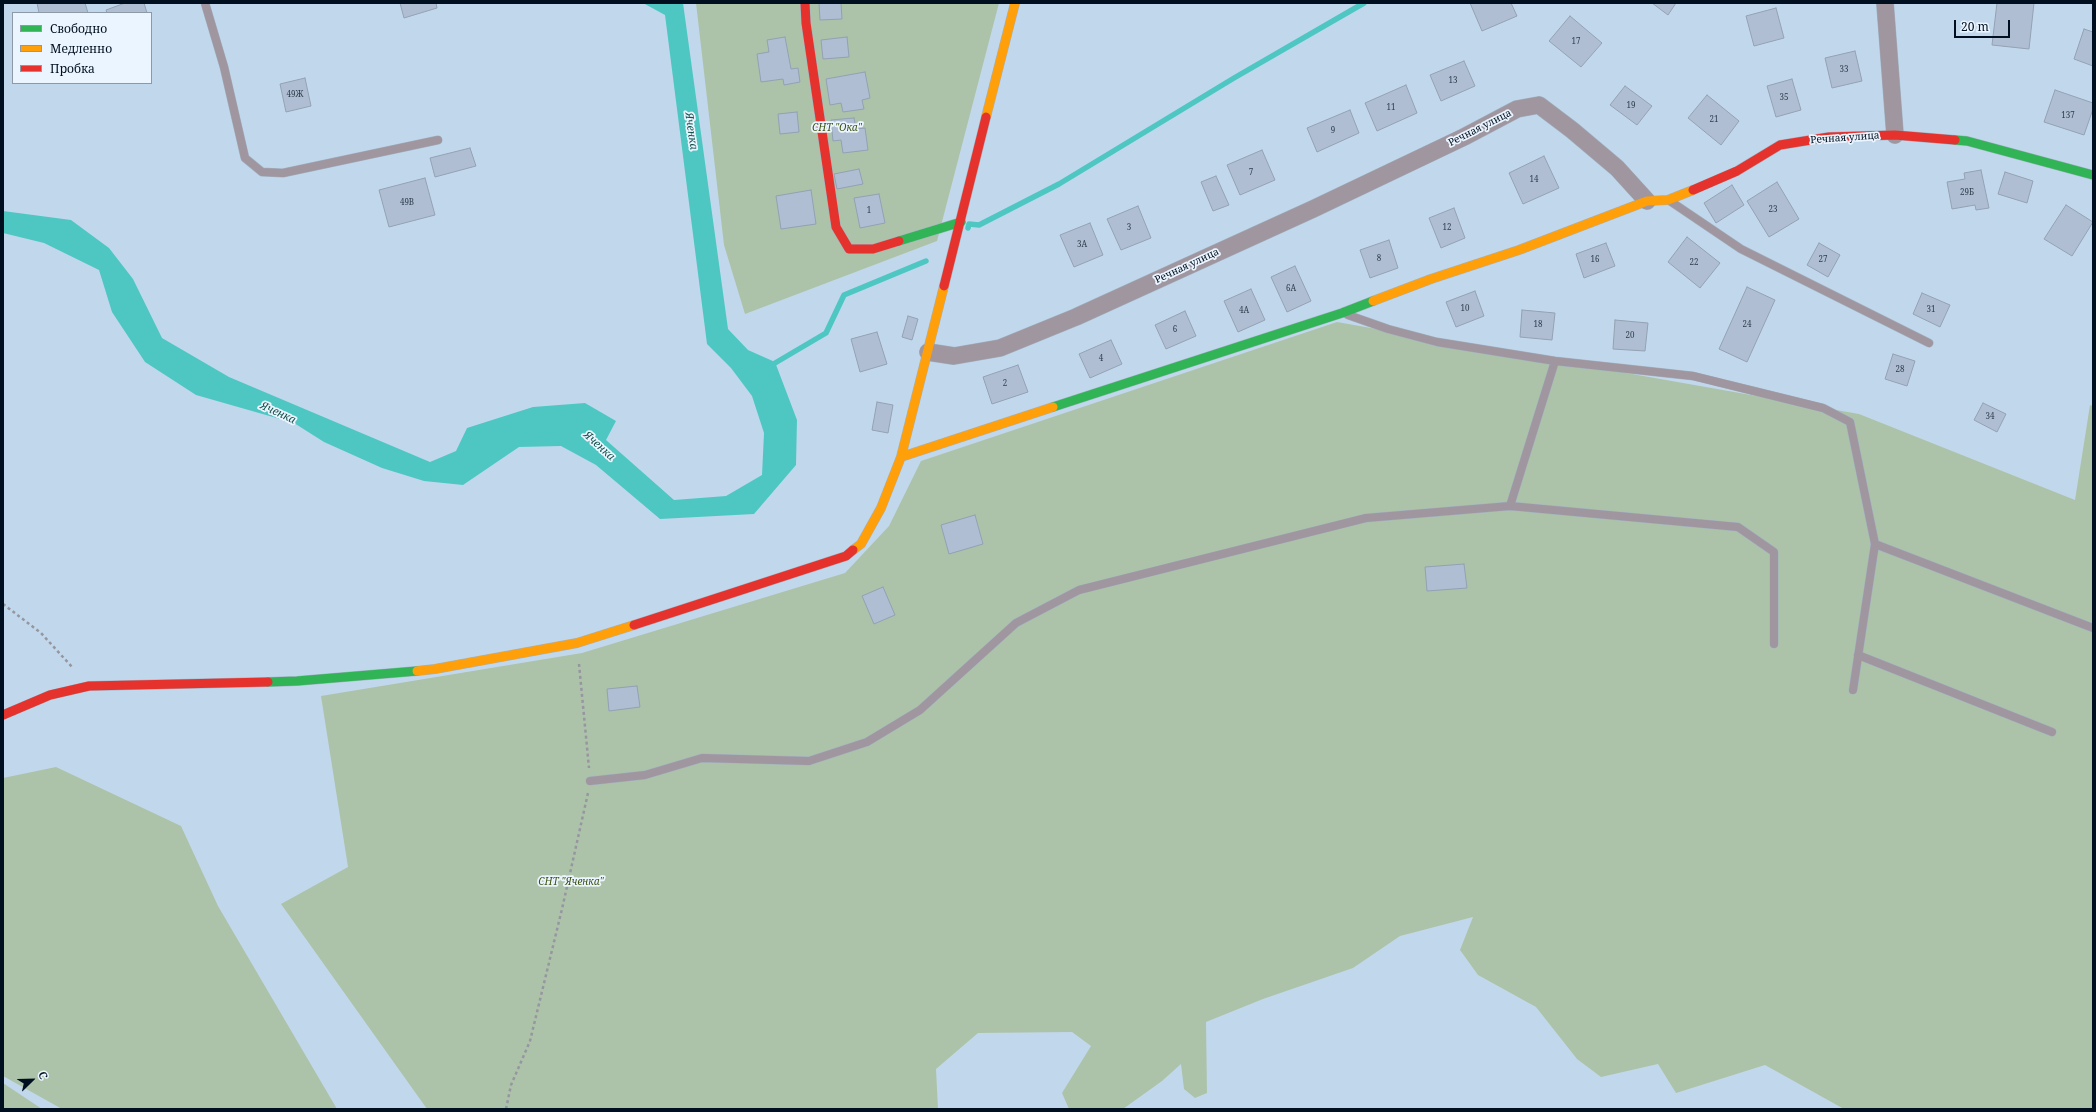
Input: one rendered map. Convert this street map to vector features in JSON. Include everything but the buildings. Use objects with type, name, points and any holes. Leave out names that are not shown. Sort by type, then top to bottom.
[{"type":"street","points":[[805,3],[806,23],[836,227],[849,249],[873,249],[961,222]]},
{"type":"street","points":[[3,715],[50,695],[90,686],[297,681],[420,671],[577,643],[846,556],[861,544],[881,508],[901,456],[1015,3]]},
{"type":"street","points":[[1885,3],[1895,134]]},
{"type":"street","name":"Речная улица","points":[[928,352],[954,356],[1000,348],[1069,320],[1313,209],[1464,137],[1517,109],[1539,105],[1572,130],[1617,168],[1646,201],[1668,200],[1736,171],[1780,145],[1829,137],[1895,134],[1967,141],[2093,175]]},
{"type":"street","points":[[901,456],[1342,313],[1431,279],[1519,250],[1646,201]]},
{"type":"lane","points":[[205,3],[224,67],[245,158],[262,172],[283,173],[438,140]]},
{"type":"lane","points":[[1668,200],[1741,249],[1929,343]]},
{"type":"lane","points":[[1342,313],[1388,329],[1437,342],[1555,361],[1693,376],[1823,408],[1850,422],[1875,544],[1853,690]]},
{"type":"lane","points":[[1510,506],[1555,361]]},
{"type":"lane","points":[[590,781],[645,774],[702,758],[809,761],[867,742],[920,710],[1016,623],[1079,590],[1366,518],[1510,506],[1738,527],[1774,552],[1774,644]]},
{"type":"lane","points":[[1875,544],[2093,628]]},
{"type":"lane","points":[[1858,655],[2052,732]]},
{"type":"path","points":[[3,604],[41,633],[90,686]]},
{"type":"path","points":[[506,1109],[511,1085],[530,1041],[560,917],[590,781],[577,643]]},
{"type":"green space","name":"СНТ \"Ока\"","points":[[696,3],[999,3],[937,241],[745,314],[724,245]]},
{"type":"green space","name":"СНТ \"Яченка\"","points":[[1337,322],[1859,414],[2075,500],[2090,405],[2093,406],[2093,1109],[1844,1109],[1765,1065],[1676,1093],[1658,1064],[1601,1077],[1577,1059],[1536,1007],[1478,975],[1460,950],[1473,917],[1400,936],[1353,968],[1263,999],[1206,1022],[1207,1093],[1195,1098],[1184,1089],[1181,1064],[1162,1081],[1123,1109],[1069,1109],[1062,1093],[1091,1046],[1072,1032],[978,1033],[936,1069],[938,1109],[427,1109],[281,904],[348,867],[321,696],[582,653],[845,573],[889,526],[921,461]]},
{"type":"green space","points":[[56,767],[181,826],[218,906],[337,1109],[62,1109],[3,1076],[3,778]]},
{"type":"green space","points":[[3,1083],[42,1109],[3,1109]]},
{"type":"water","name":"Яченка","points":[[643,3],[683,3],[728,329],[748,350],[775,362],[797,420],[796,465],[754,514],[660,519],[596,465],[561,446],[519,447],[463,485],[424,481],[382,468],[324,442],[294,423],[196,395],[145,362],[112,312],[99,270],[44,243],[3,233],[3,211],[71,220],[109,248],[133,279],[162,338],[229,377],[430,462],[456,451],[467,428],[533,407],[585,403],[616,421],[606,440],[674,500],[726,496],[762,475],[764,433],[752,396],[731,368],[707,344],[665,15]]},
{"type":"waterway","points":[[968,228],[969,224],[979,225],[1059,184],[1234,78],[1364,3]]},
{"type":"waterway","points":[[770,366],[826,333],[844,295],[926,261]]},
{"type":"traffic: fast","points":[[1955,140],[1967,141],[2093,175]]},
{"type":"traffic: fast","points":[[899,241],[961,222]]},
{"type":"traffic: fast","points":[[1053,407],[1342,313],[1373,301]]},
{"type":"traffic: fast","points":[[268,682],[417,671]]},
{"type":"traffic: slow","points":[[986,117],[1015,3]]},
{"type":"traffic: slow","points":[[1373,301],[1431,279],[1519,250],[1647,201],[1668,200],[1693,190]]},
{"type":"traffic: slow","points":[[853,550],[861,544],[881,508],[901,457],[944,286]]},
{"type":"traffic: slow","points":[[901,457],[1053,407]]},
{"type":"traffic: slow","points":[[417,671],[577,643],[634,625]]},
{"type":"traffic: jam","points":[[805,3],[806,23],[836,227],[849,249],[873,249],[899,241]]},
{"type":"traffic: jam","points":[[944,286],[986,117]]},
{"type":"traffic: jam","points":[[1693,190],[1737,171],[1780,145],[1829,137],[1895,135],[1955,140]]},
{"type":"traffic: jam","points":[[634,625],[846,556],[853,550]]},
{"type":"traffic: jam","points":[[3,715],[50,695],[89,686],[268,682]]}]
